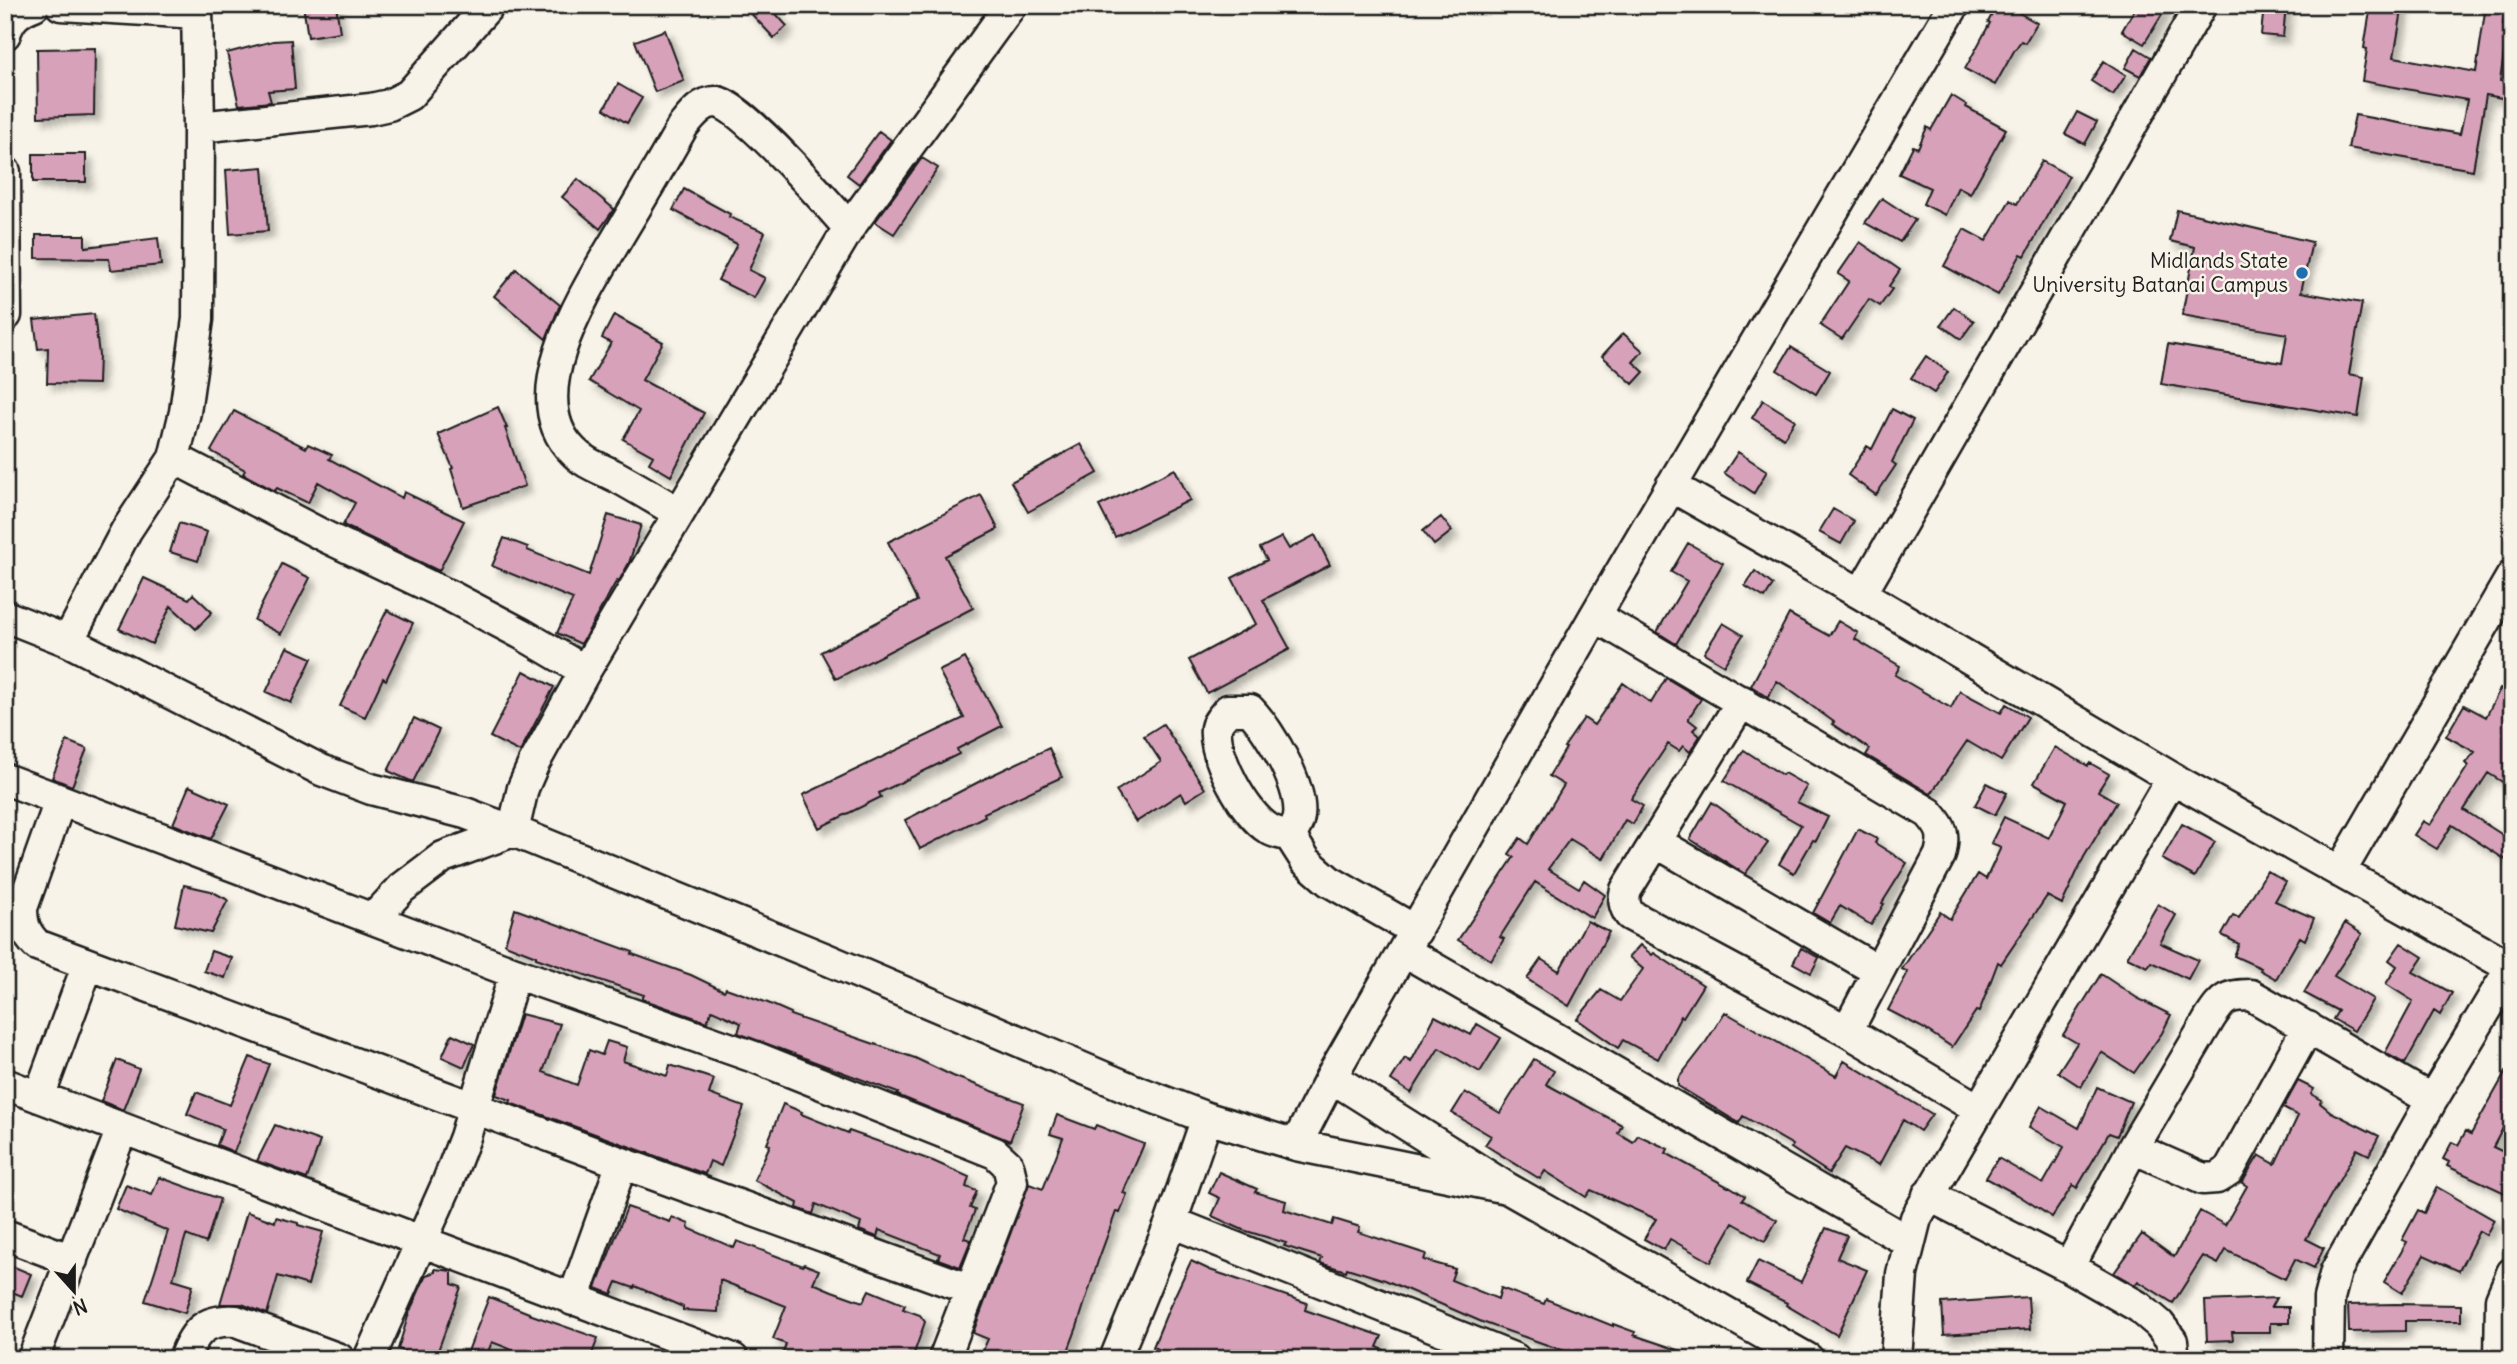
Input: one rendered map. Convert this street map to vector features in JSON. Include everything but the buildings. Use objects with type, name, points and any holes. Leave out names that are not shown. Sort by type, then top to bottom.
[{"type":"street","points":[[5,34],[9,21],[21,10],[34,5]]},
{"type":"street","points":[[61,5],[197,9],[199,127],[198,319],[185,412],[174,458],[126,531],[68,641]]},
{"type":"street","points":[[199,127],[389,105],[409,95],[489,5]]},
{"type":"street","points":[[513,831],[523,788],[533,765],[585,671],[849,228],[1011,5]]},
{"type":"street","points":[[1297,1145],[1331,1077],[1595,616],[1954,5]]},
{"type":"street","points":[[1861,594],[2201,5]]},
{"type":"street","points":[[679,513],[618,477],[588,464],[572,451],[561,435],[553,414],[552,395],[556,369],[573,318],[683,126],[699,107],[716,102],[731,108],[785,158],[849,228]]},
{"type":"street","points":[[5,172],[6,315]]},
{"type":"street","points":[[174,458],[326,537],[452,597],[585,671]]},
{"type":"street","points":[[1671,486],[1861,594],[2172,778],[2512,968],[2432,1100],[2336,1271],[2329,1298],[2328,1359]]},
{"type":"street","points":[[2340,872],[2512,576]]},
{"type":"street","points":[[5,616],[68,641],[321,769],[371,789],[465,813],[513,831],[1207,1118],[1297,1145],[1507,1188]]},
{"type":"street","points":[[1595,616],[1929,813],[1939,824],[1944,839],[1940,855],[1847,1031]]},
{"type":"street","points":[[1742,701],[1623,898],[1630,915],[1847,1031],[1978,1109]]},
{"type":"street","points":[[1896,1359],[1902,1274],[1916,1218],[2172,778]]},
{"type":"street","points":[[5,779],[514,973],[757,1058],[995,1153],[1008,1165],[1012,1182],[943,1359]]},
{"type":"street","points":[[60,800],[22,908],[22,922],[27,935],[37,945],[621,1163],[969,1289]]},
{"type":"street","points":[[373,919],[401,888],[443,858],[513,831]]},
{"type":"street","points":[[1290,836],[1306,861],[1410,941],[1909,1242]]},
{"type":"street","points":[[1656,842],[1878,971]]},
{"type":"street","points":[[39,1097],[88,964]]},
{"type":"street","points":[[369,1359],[447,1184],[474,1108],[514,973]]},
{"type":"street","points":[[2069,1267],[2133,1148],[2221,1001],[2233,995],[2251,995],[2432,1100]]},
{"type":"street","points":[[2133,1148],[2203,1179],[2217,1178],[2229,1170],[2308,1027]]},
{"type":"street","points":[[1331,1077],[1507,1188],[1808,1359]]},
{"type":"street","points":[[5,1084],[421,1241],[704,1353],[733,1359]]},
{"type":"street","points":[[1121,1357],[1207,1118]]},
{"type":"street","points":[[33,1359],[122,1129]]},
{"type":"street","points":[[573,1300],[621,1163]]},
{"type":"street","points":[[1928,1195],[2069,1267],[2139,1307],[2159,1324],[2172,1342],[2174,1359]]},
{"type":"street","points":[[1171,1222],[1515,1359]]},
{"type":"street","points":[[5,1235],[72,1260]]},
{"type":"street","points":[[2500,1359],[2501,1299],[2512,1273]]},
{"type":"street","points":[[184,1359],[191,1341],[203,1328],[219,1320],[236,1321],[339,1359]]},
{"type":"place","name":"Midlands State University Batanai Campus","points":[[2302,273]]}]
